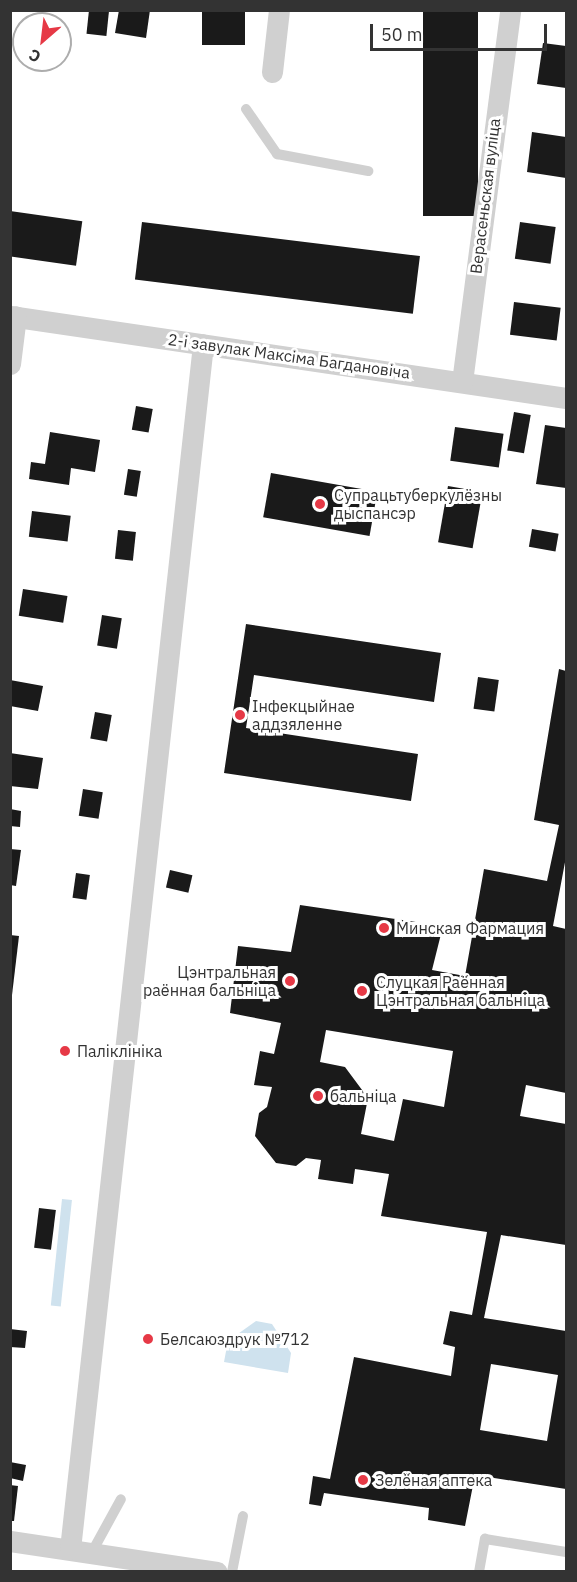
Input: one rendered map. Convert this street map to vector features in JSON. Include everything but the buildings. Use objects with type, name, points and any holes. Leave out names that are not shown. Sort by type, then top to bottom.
[{"type":"street","points":[[272,72],[279,10]]},
{"type":"street","name":"Верасеньская вуліца","points":[[462,382],[510,10]]},
{"type":"street","points":[[10,364],[14,316]]},
{"type":"street","name":"2-і завулак Максіма Багдановіча","points":[[14,316],[567,398]]},
{"type":"street","points":[[70,1549],[203,344]]},
{"type":"street","points":[[10,1541],[217,1572]]},
{"type":"lane","points":[[246,109],[277,154],[368,171]]},
{"type":"lane","points":[[92,1552],[121,1499]]},
{"type":"lane","points":[[232,1572],[243,1515]]},
{"type":"lane","points":[[479,1572],[485,1539],[567,1552]]},
{"type":"water","points":[[62,1199],[72,1200],[61,1306],[51,1305]]},
{"type":"water","points":[[256,1321],[272,1324],[291,1353],[288,1373],[224,1362],[228,1341]]},
{"type":"place","name":"Супрацьтуберкулёзны дыспансэр","points":[[320,504]]},
{"type":"place","name":"Інфекцыйнае аддзяленне","points":[[240,715]]},
{"type":"place","name":"Минская Фармация","points":[[384,928]]},
{"type":"place","name":"Цэнтральная раённая бальніца","points":[[290,981]]},
{"type":"place","name":"Слуцкая Раённая Цэнтральная бальніца","points":[[362,991]]},
{"type":"place","name":"Паліклініка","points":[[65,1051]]},
{"type":"place","name":"бальніца","points":[[318,1096]]},
{"type":"place","name":"Белсаюздрук №712","points":[[148,1339]]},
{"type":"place","name":"Зелёная аптека","points":[[363,1480]]}]
